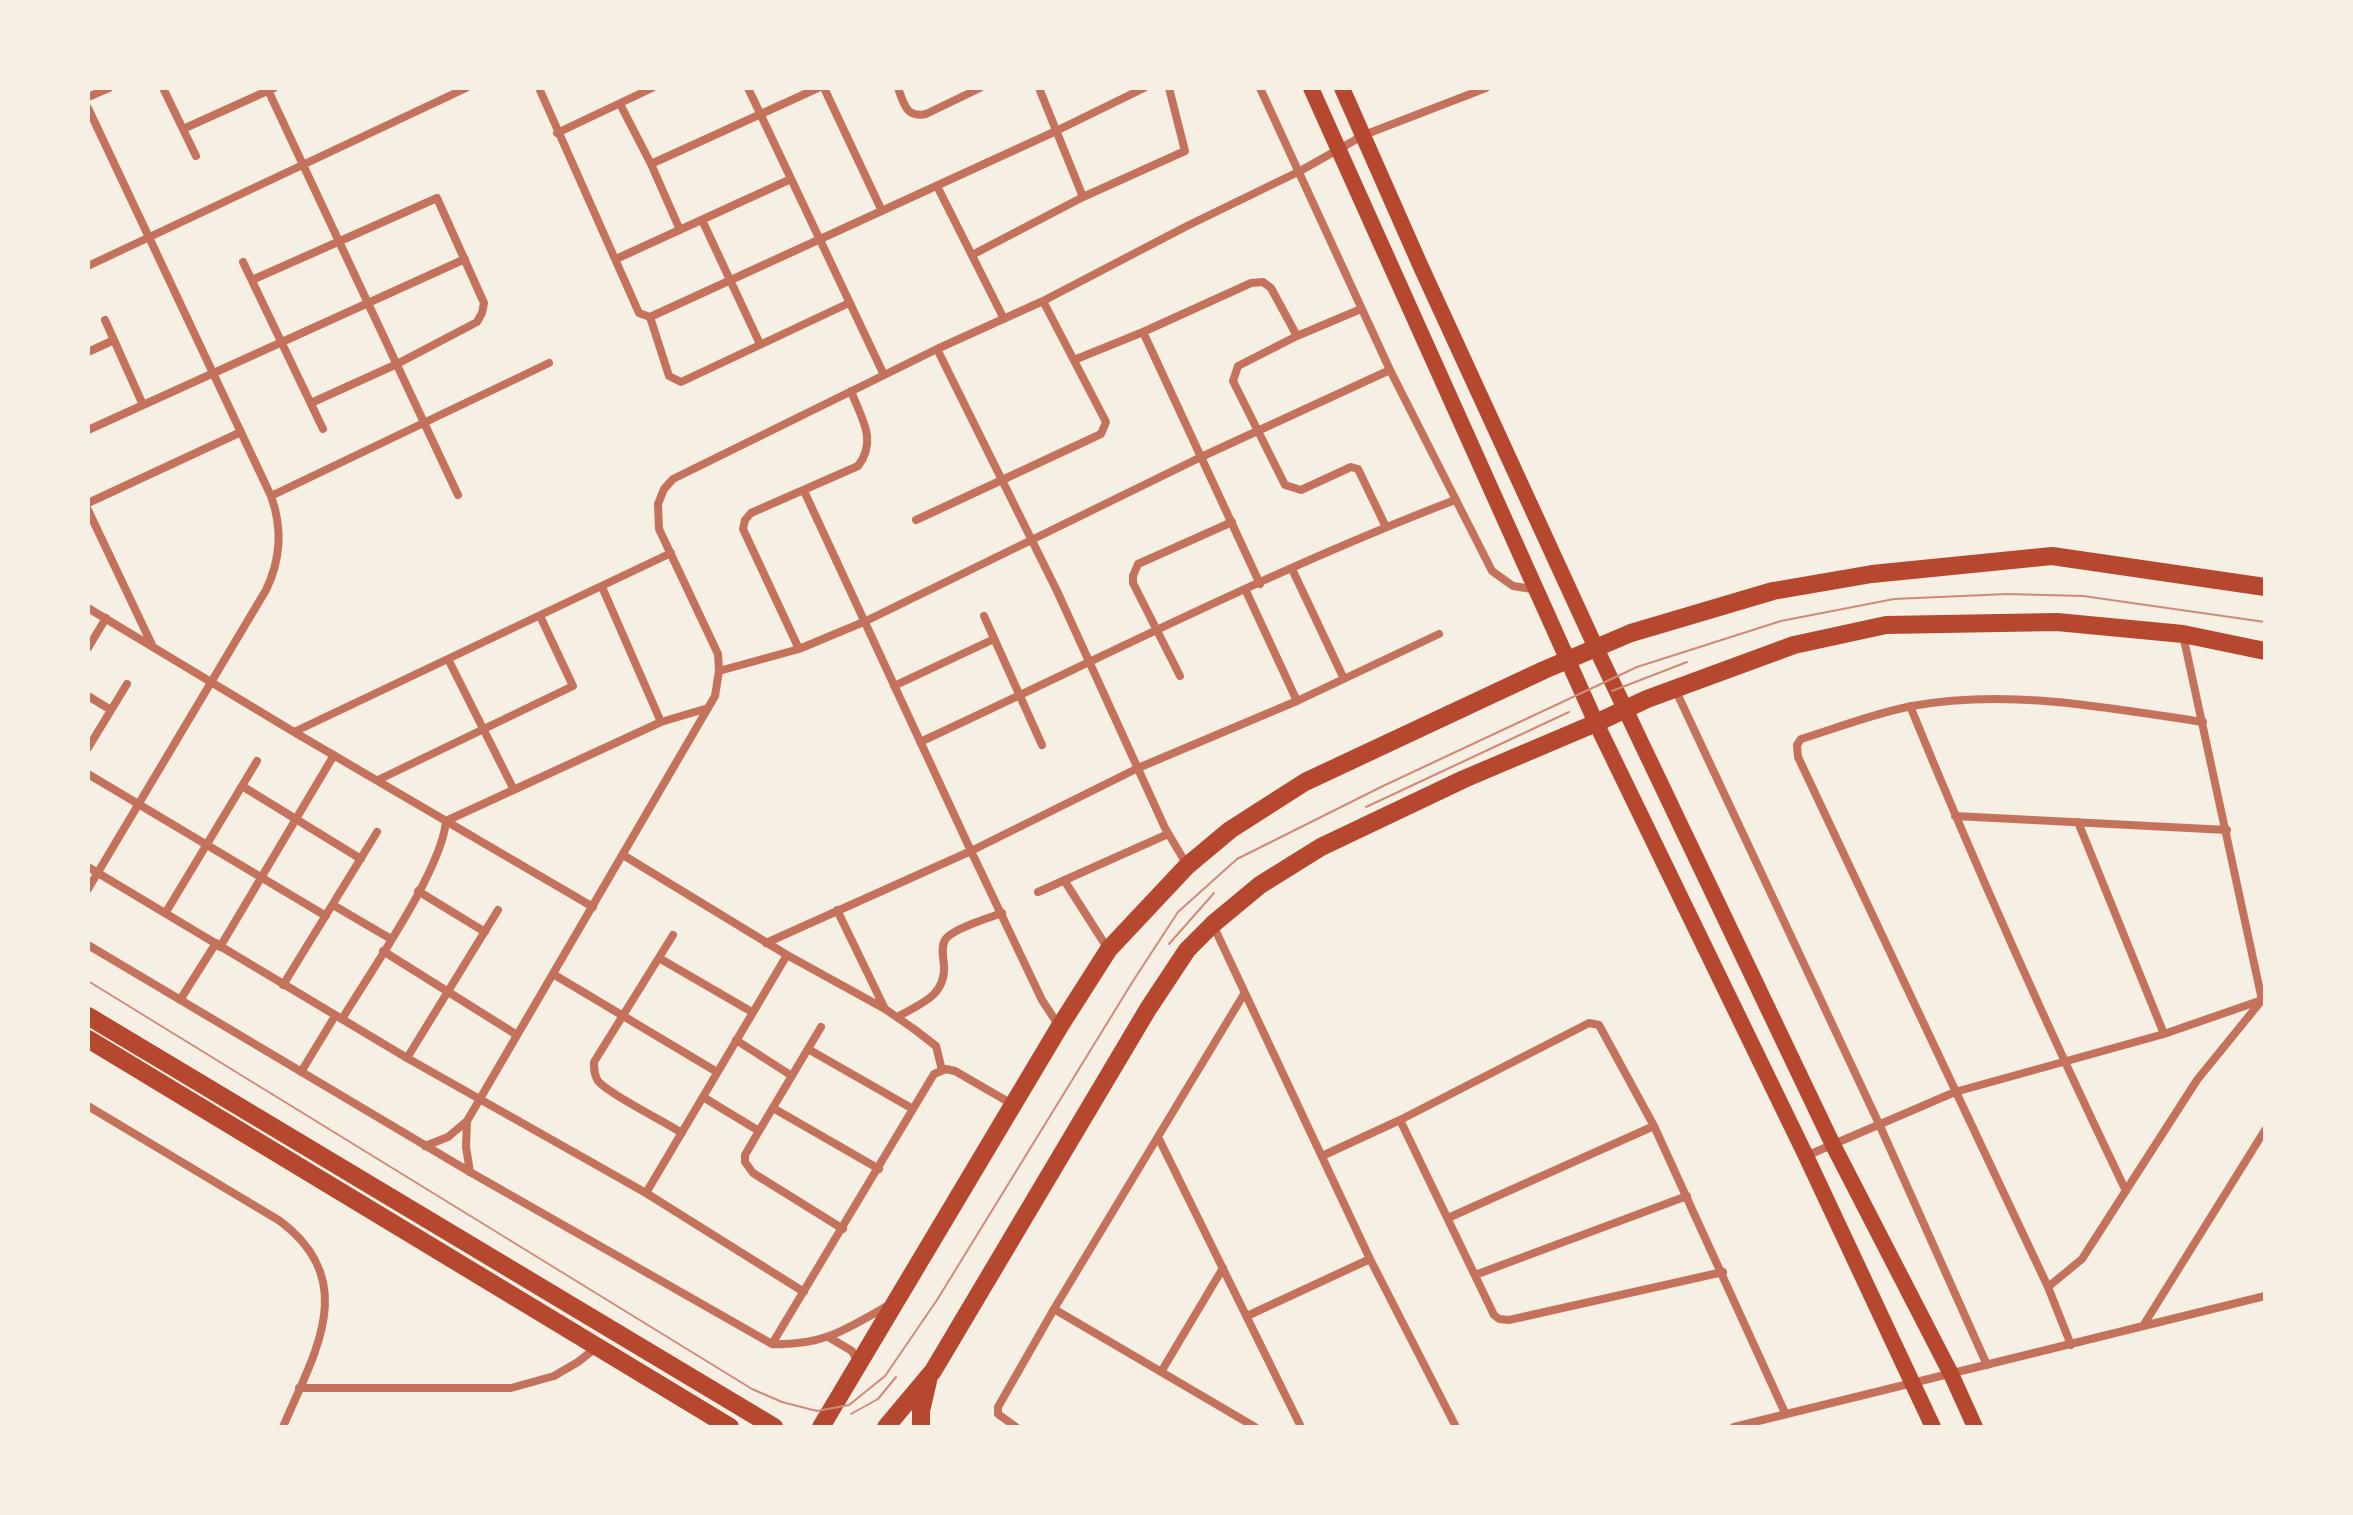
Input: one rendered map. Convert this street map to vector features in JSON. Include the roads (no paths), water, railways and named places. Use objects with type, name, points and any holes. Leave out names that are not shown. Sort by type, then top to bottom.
[{"type":"main road","points":[[1311,88],[1596,723],[1806,1156],[1933,1427]]},
{"type":"main road","points":[[1342,88],[1596,648],[1833,1145],[1951,1374],[1975,1427]]},
{"type":"main road","points":[[821,1427],[1109,949],[1187,866],[1230,830],[1305,782],[1631,633],[1773,591],[1872,574],[2052,556],[2265,587]]},
{"type":"main road","points":[[921,1427],[925,1389],[933,1371],[1148,1009],[1187,950],[1260,885],[1321,847],[1464,779],[1675,688],[1794,645],[1886,625],[2057,622],[2183,634],[2265,651]]},
{"type":"main road","points":[[88,1016],[774,1427]]},
{"type":"main road","points":[[88,1039],[730,1427]]},
{"type":"main road","points":[[886,1427],[933,1371]]},
{"type":"main road","points":[[699,1407],[711,1427]]},
{"type":"street","points":[[88,97],[109,88]]},
{"type":"street","points":[[163,88],[196,156]]},
{"type":"street","points":[[539,88],[639,313],[650,317],[1144,88]]},
{"type":"street","points":[[748,88],[884,375]]},
{"type":"street","points":[[651,164],[821,88],[882,211]]},
{"type":"street","points":[[898,88],[907,111],[917,116],[980,88]]},
{"type":"street","points":[[1039,88],[1054,132],[1083,197]]},
{"type":"street","points":[[972,255],[1083,197],[1185,151],[1169,88]]},
{"type":"street","points":[[1260,88],[1390,370],[1492,571],[1513,586],[1538,590]]},
{"type":"street","points":[[425,1146],[448,1137],[467,1121],[715,696],[718,654],[659,529],[657,513],[660,495],[673,479],[937,349],[1043,301],[1300,171],[1364,135],[1486,88]]},
{"type":"street","points":[[183,129],[270,89],[458,495]]},
{"type":"street","points":[[88,266],[462,89]]},
{"type":"street","points":[[557,133],[648,89]]},
{"type":"street","points":[[620,104],[680,230]]},
{"type":"street","points":[[88,108],[271,496],[279,522],[280,548],[266,590],[88,889]]},
{"type":"street","points":[[616,259],[791,179]]},
{"type":"street","points":[[937,186],[1004,319]]},
{"type":"street","points":[[252,280],[437,198],[484,303],[477,322],[397,364],[311,403]]},
{"type":"street","points":[[702,220],[760,344]]},
{"type":"street","points":[[88,430],[465,259]]},
{"type":"street","points":[[243,262],[323,429]]},
{"type":"street","points":[[1074,360],[1251,283],[1263,282],[1271,288],[1297,336]]},
{"type":"street","points":[[916,520],[1101,434],[1104,429],[1106,422],[1043,301]]},
{"type":"street","points":[[650,317],[669,376],[681,382],[849,303]]},
{"type":"street","points":[[1361,309],[1297,336],[1238,366],[1233,381],[1285,485],[1301,490],[1351,467],[1358,469],[1386,527]]},
{"type":"street","points":[[105,320],[143,405]]},
{"type":"street","points":[[1143,332],[1260,584]]},
{"type":"street","points":[[88,352],[114,340]]},
{"type":"street","points":[[937,349],[1033,540],[1168,834],[1187,866]]},
{"type":"street","points":[[271,496],[549,363]]},
{"type":"street","points":[[719,671],[799,649],[866,621],[1201,457],[1390,370]]},
{"type":"street","points":[[799,649],[743,529],[751,513],[858,466],[868,454],[869,444],[851,391]]},
{"type":"street","points":[[88,503],[241,432]]},
{"type":"street","points":[[804,491],[1042,1000],[1060,1026]]},
{"type":"street","points":[[920,742],[1087,661],[1386,527],[1455,500]]},
{"type":"street","points":[[88,510],[154,647]]},
{"type":"street","points":[[1180,676],[1133,583],[1133,576],[1138,564],[1232,522]]},
{"type":"street","points":[[294,732],[671,553]]},
{"type":"street","points":[[1292,569],[1344,679]]},
{"type":"street","points":[[602,587],[661,722]]},
{"type":"street","points":[[1246,591],[1297,701]]},
{"type":"street","points":[[88,608],[593,907]]},
{"type":"street","points":[[378,780],[573,686],[540,616]]},
{"type":"street","points":[[984,616],[1042,745]]},
{"type":"street","points":[[88,648],[106,618]]},
{"type":"street","points":[[766,943],[971,851],[1138,768],[1297,701],[1439,634]]},
{"type":"street","points":[[2183,634],[2264,999]]},
{"type":"street","points":[[894,686],[994,639]]},
{"type":"street","points":[[448,659],[513,788]]},
{"type":"street","points":[[88,748],[127,684]]},
{"type":"street","points":[[1675,688],[1880,1126],[1987,1365]]},
{"type":"street","points":[[88,696],[111,710]]},
{"type":"street","points":[[2071,1345],[2048,1287],[1797,750],[1801,739],[1910,706],[1973,699],[2058,701],[2203,722]]},
{"type":"street","points":[[1910,706],[2064,1063],[2126,1191]]},
{"type":"street","points":[[301,1072],[391,939],[437,852],[446,821],[661,722],[709,708]]},
{"type":"street","points":[[180,1000],[262,878],[334,755]]},
{"type":"street","points":[[166,912],[257,761]]},
{"type":"street","points":[[88,774],[326,916]]},
{"type":"street","points":[[242,786],[361,859]]},
{"type":"street","points":[[1955,816],[2227,830]]},
{"type":"street","points":[[2078,822],[2164,1034]]},
{"type":"street","points":[[283,985],[377,832]]},
{"type":"street","points":[[1038,892],[1168,834]]},
{"type":"street","points":[[623,855],[766,943],[897,1017],[936,1046],[942,1070]]},
{"type":"street","points":[[88,867],[338,1018],[646,1193],[804,1292]]},
{"type":"street","points":[[1064,880],[1109,949]]},
{"type":"street","points":[[418,891],[485,932]]},
{"type":"street","points":[[333,905],[391,939]]},
{"type":"street","points":[[407,1058],[498,910]]},
{"type":"street","points":[[837,910],[885,1009]]},
{"type":"street","points":[[897,1017],[932,998],[941,987],[943,948],[951,934],[1002,913]]},
{"type":"street","points":[[1213,924],[1370,1259],[1456,1427]]},
{"type":"street","points":[[673,935],[594,1062],[598,1080],[682,1133]]},
{"type":"street","points":[[88,945],[425,1146],[772,1344],[797,1344],[830,1338],[898,1300]]},
{"type":"street","points":[[383,951],[517,1035]]},
{"type":"street","points":[[646,1193],[787,955]]},
{"type":"street","points":[[659,958],[752,1012]]},
{"type":"street","points":[[553,974],[717,1072]]},
{"type":"street","points":[[1016,1427],[998,1414],[998,1407],[1244,994]]},
{"type":"street","points":[[2048,1287],[2082,1259],[2197,1080],[2264,999]]},
{"type":"street","points":[[1806,1156],[1955,1092],[2164,1034],[2264,999]]},
{"type":"street","points":[[1322,1156],[1400,1120],[1589,1023],[1599,1025],[1654,1126],[1785,1413]]},
{"type":"street","points":[[821,1027],[745,1155],[746,1167],[843,1229]]},
{"type":"street","points":[[736,1040],[792,1076]]},
{"type":"street","points":[[808,1049],[913,1109]]},
{"type":"street","points":[[772,1344],[931,1078],[942,1070],[955,1071],[1015,1105]]},
{"type":"street","points":[[703,1097],[759,1131]]},
{"type":"street","points":[[88,1106],[280,1221],[302,1240],[318,1265],[327,1309],[321,1337],[283,1427]]},
{"type":"street","points":[[773,1108],[879,1169]]},
{"type":"street","points":[[1400,1120],[1494,1315],[1499,1319],[1509,1320],[1723,1272]]},
{"type":"street","points":[[467,1121],[466,1147],[470,1172]]},
{"type":"street","points":[[1448,1218],[1654,1126]]},
{"type":"street","points":[[2142,1326],[2265,1130]]},
{"type":"street","points":[[1158,1137],[1301,1427]]},
{"type":"street","points":[[1475,1275],[1687,1196]]},
{"type":"street","points":[[1247,1316],[1370,1259]]},
{"type":"street","points":[[1161,1372],[1223,1268]]},
{"type":"street","points":[[1734,1427],[2265,1296]]},
{"type":"street","points":[[1054,1309],[1255,1427]]},
{"type":"street","points":[[830,1338],[852,1351],[859,1366]]},
{"type":"street","points":[[299,1388],[511,1388],[554,1376],[597,1347]]},
{"type":"tram line","points":[[88,981],[752,1389],[782,1402],[817,1411],[849,1405],[885,1376],[937,1300],[1178,912],[1237,859],[1383,786],[1637,667],[1781,621],[1894,599],[2007,594],[2083,596],[2265,622]]},
{"type":"tram line","points":[[1612,691],[1687,662]]},
{"type":"tram line","points":[[1366,807],[1569,712]]},
{"type":"tram line","points":[[1169,944],[1214,893]]},
{"type":"tram line","points":[[851,1414],[878,1399],[896,1377]]}]
